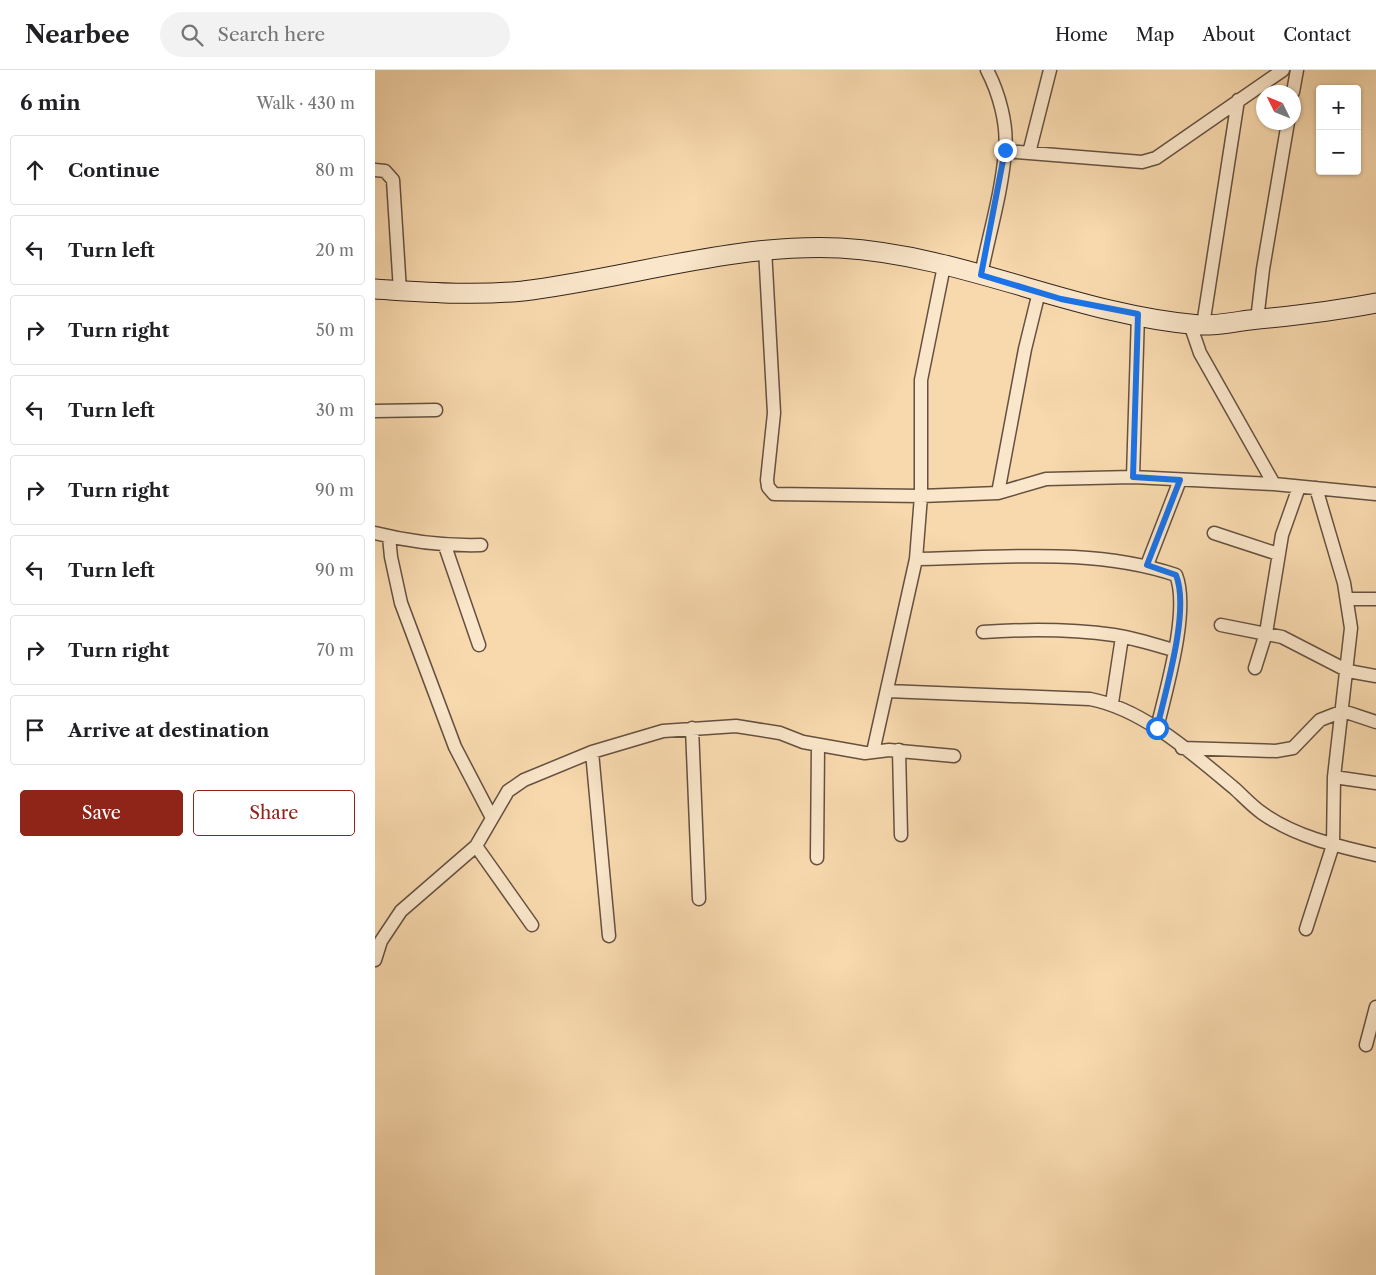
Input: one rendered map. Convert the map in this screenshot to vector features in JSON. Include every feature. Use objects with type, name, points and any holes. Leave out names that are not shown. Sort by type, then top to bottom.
[{"type":"main road","points":[[375,290],[454,294],[521,291],[765,249],[840,248],[891,253],[981,275],[1061,299],[1196,324],[1292,317],[1376,304]]},
{"type":"street","points":[[981,275],[1005,150],[1004,127],[994,83],[987,70]]},
{"type":"street","points":[[1029,152],[1050,70]]},
{"type":"street","points":[[1005,150],[1142,162],[1156,158],[1283,70]]},
{"type":"street","points":[[1294,85],[1297,70]]},
{"type":"street","points":[[1238,100],[1196,324],[1200,353],[1274,484]]},
{"type":"street","points":[[1257,320],[1263,269],[1287,130]]},
{"type":"street","points":[[375,170],[385,171],[393,180],[400,291]]},
{"type":"street","points":[[765,249],[774,413],[767,480],[768,488],[774,494],[921,496],[998,492],[1046,480],[1133,477],[1274,484],[1376,494]]},
{"type":"street","points":[[873,752],[916,560],[921,496],[921,380],[944,266]]},
{"type":"street","points":[[998,492],[1025,349],[1039,292]]},
{"type":"street","points":[[1133,477],[1138,314]]},
{"type":"street","points":[[375,411],[436,410]]},
{"type":"street","points":[[1147,565],[1180,480]]},
{"type":"street","points":[[1255,668],[1266,633],[1274,592],[1278,554],[1299,487]]},
{"type":"street","points":[[1306,929],[1333,844],[1334,777],[1351,628],[1344,583],[1316,488]]},
{"type":"street","points":[[1214,533],[1278,554]]},
{"type":"street","points":[[375,534],[445,546],[481,545]]},
{"type":"street","points":[[389,537],[391,557],[401,603],[455,747],[491,816]]},
{"type":"street","points":[[445,546],[479,645]]},
{"type":"street","points":[[916,560],[1050,556],[1147,565],[1176,575],[1180,584],[1181,598],[1175,650],[1157,728]]},
{"type":"street","points":[[1347,598],[1376,599]]},
{"type":"street","points":[[1221,625],[1282,637],[1347,671],[1376,676]]},
{"type":"street","points":[[983,632],[1024,629],[1093,632],[1175,650]]},
{"type":"street","points":[[1112,703],[1122,637]]},
{"type":"street","points":[[887,690],[1090,698],[1112,703],[1157,728],[1263,814],[1297,832],[1376,855]]},
{"type":"street","points":[[1182,748],[1276,751],[1293,748],[1320,720],[1343,711],[1376,722]]},
{"type":"street","points":[[375,960],[381,941],[401,911],[476,846],[491,816],[508,791],[524,780],[592,752],[663,731],[736,726],[780,734],[803,742],[865,753],[899,750],[954,756]]},
{"type":"street","points":[[692,728],[699,900]]},
{"type":"street","points":[[817,858],[818,745]]},
{"type":"street","points":[[899,750],[901,835]]},
{"type":"street","points":[[592,752],[609,936]]},
{"type":"street","points":[[1334,777],[1376,783]]},
{"type":"street","points":[[476,846],[532,925]]},
{"type":"street","points":[[1366,1045],[1376,1007]]},
{"type":"route","points":[[1005,150],[981,275],[1061,299],[1138,314],[1133,477],[1180,480],[1147,565],[1176,575],[1180,584],[1181,598],[1175,650],[1157,728]]}]
